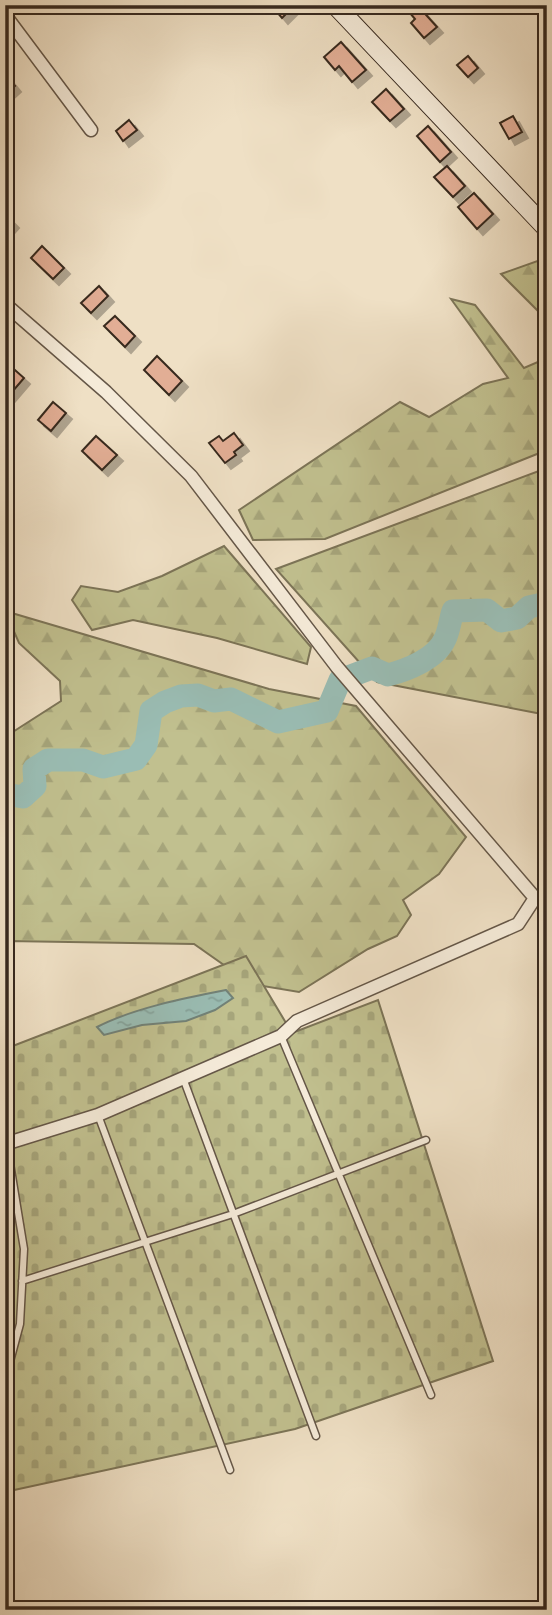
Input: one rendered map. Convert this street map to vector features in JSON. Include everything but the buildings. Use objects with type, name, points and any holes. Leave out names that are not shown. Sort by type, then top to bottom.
[{"type":"main road","points":[[335,5],[547,229]]},
{"type":"street","points":[[5,15],[91,130]]},
{"type":"street","points":[[5,304],[106,392],[191,477],[337,667],[535,898],[518,924],[297,1021],[281,1035],[99,1115],[7,1138]]},
{"type":"lane","points":[[281,1035],[431,1395]]},
{"type":"lane","points":[[183,1078],[316,1436]]},
{"type":"lane","points":[[99,1115],[230,1470]]},
{"type":"lane","points":[[5,1380],[20,1324],[24,1249],[7,1138]]},
{"type":"lane","points":[[22,1281],[233,1214],[426,1140]]},
{"type":"green space","points":[[543,259],[547,261],[547,320],[501,274]]},
{"type":"green space","points":[[451,299],[475,305],[524,368],[547,358],[547,450],[325,539],[253,540],[239,510],[400,402],[429,417],[483,384],[508,378]]},
{"type":"green space","points":[[547,468],[547,715],[377,682],[276,569]]},
{"type":"green space","points":[[224,546],[311,647],[307,664],[217,638],[133,620],[92,630],[72,600],[81,586],[118,592],[162,576]]},
{"type":"green space","points":[[5,611],[269,689],[356,706],[466,837],[439,874],[403,900],[411,915],[397,936],[368,949],[299,992],[251,984],[194,944],[7,941],[5,953],[5,737],[61,701],[60,681],[19,643]]},
{"type":"green space","points":[[246,956],[292,1033],[378,1000],[493,1361],[295,1429],[5,1492],[5,1049]]},
{"type":"water","points":[[226,990],[233,998],[215,1010],[186,1021],[142,1025],[104,1035],[97,1027],[143,1009]]},
{"type":"waterway","points":[[5,794],[23,797],[35,786],[34,769],[48,760],[83,760],[103,767],[136,759],[146,745],[151,711],[181,696],[198,695],[214,701],[231,699],[278,722],[327,711],[340,680],[372,668],[388,675],[428,658],[441,646],[453,611],[487,610],[501,621],[517,618],[529,607],[547,603]]}]
